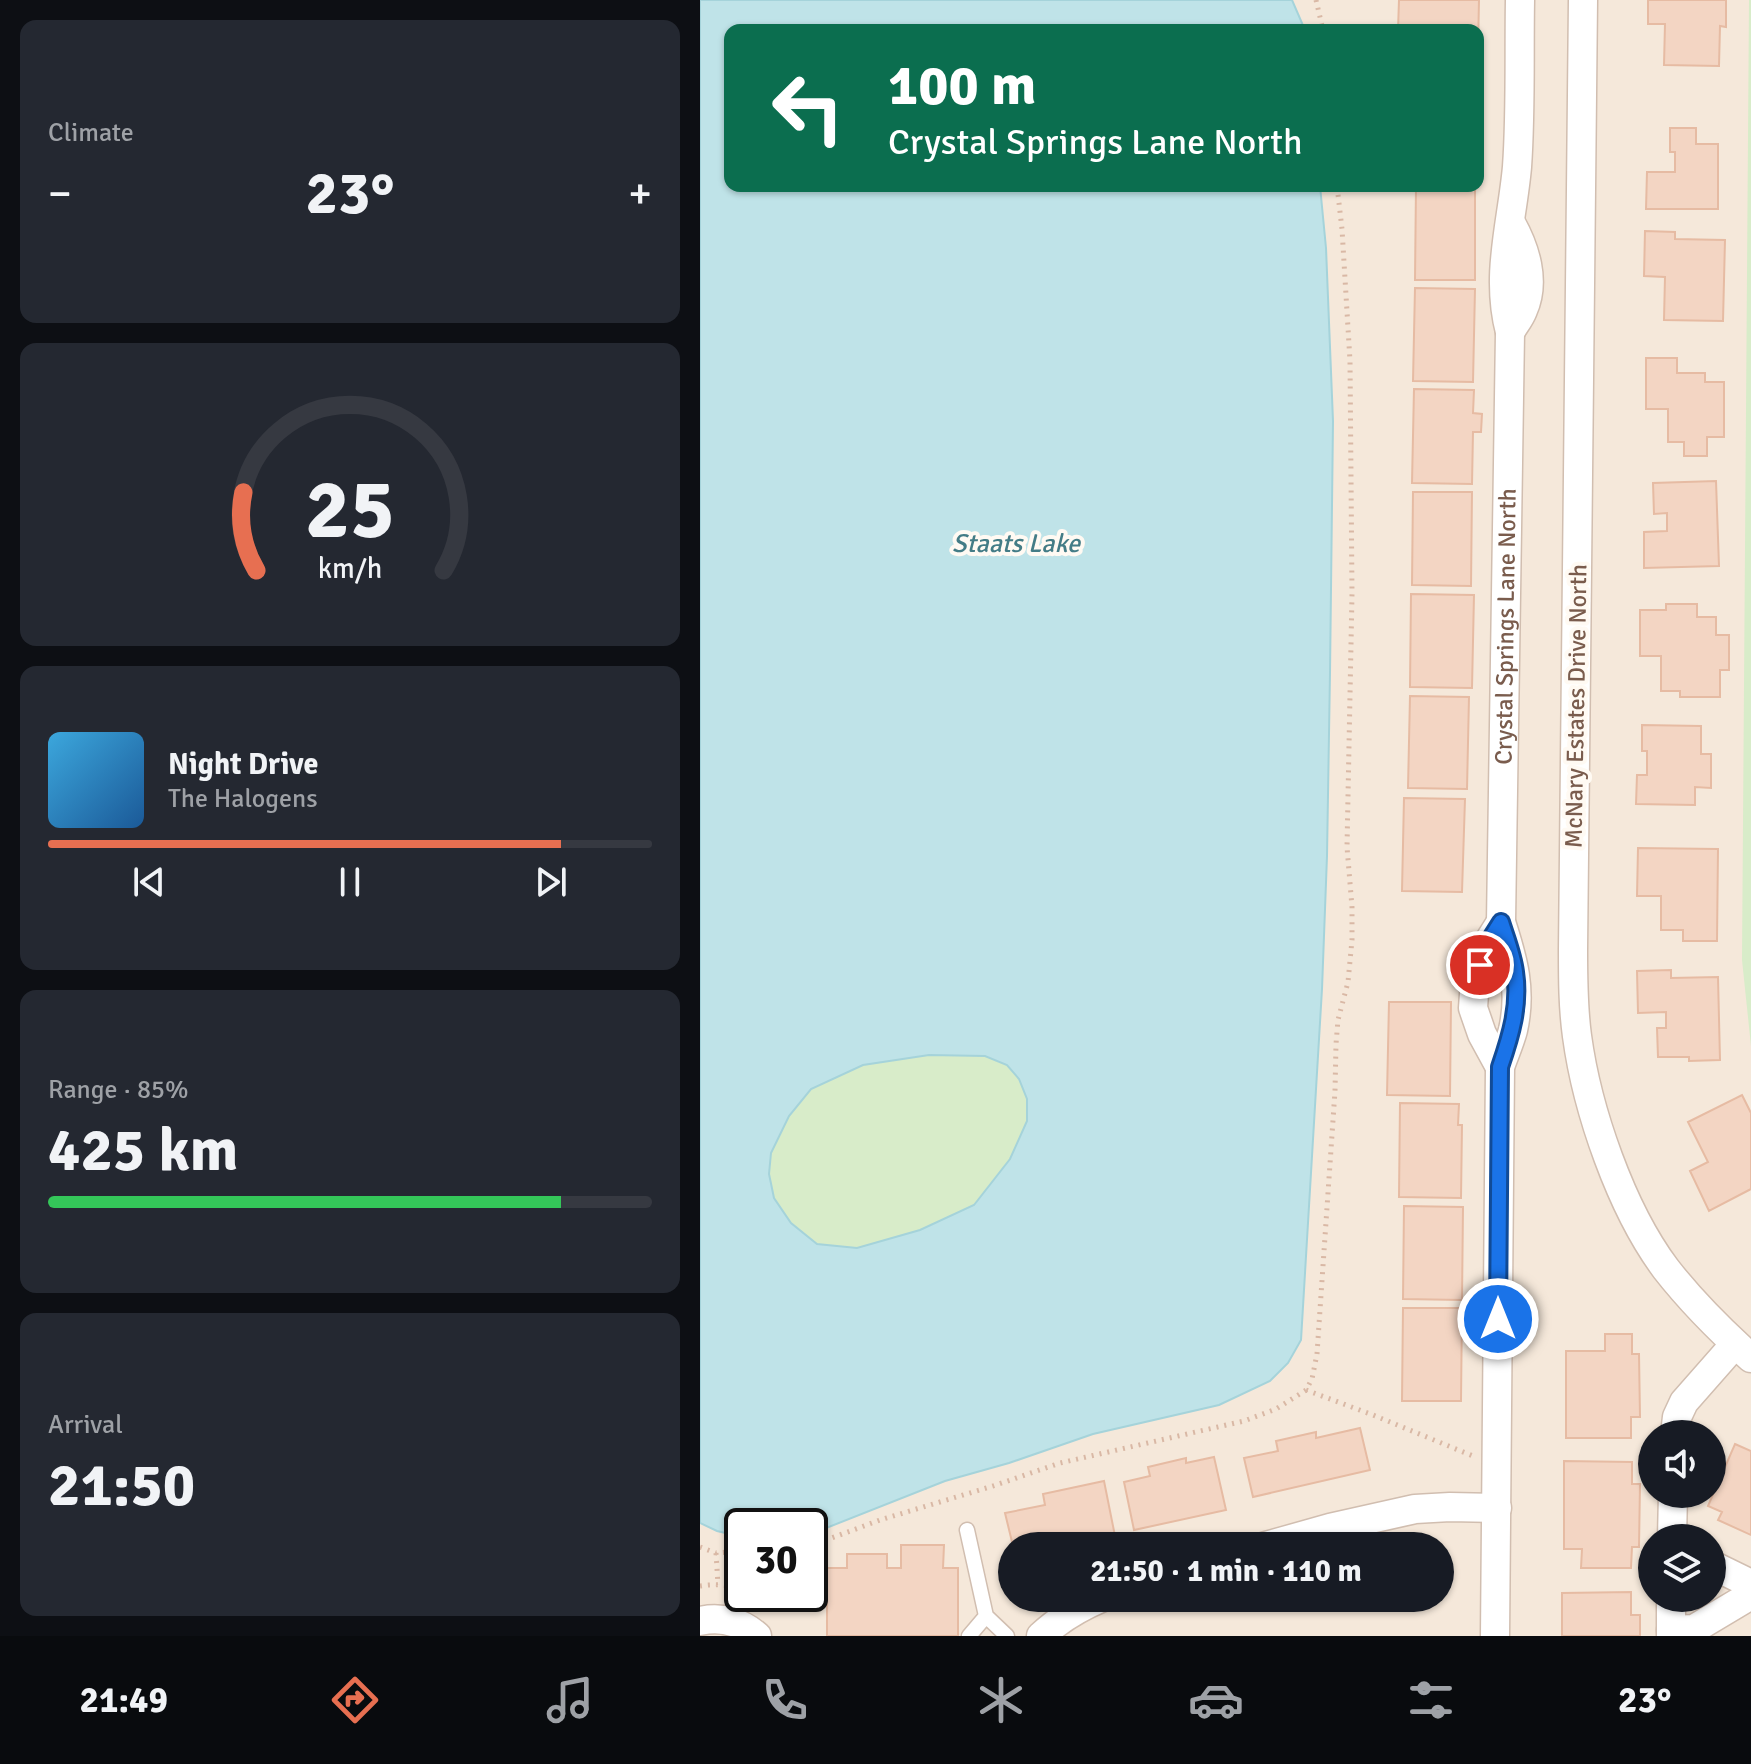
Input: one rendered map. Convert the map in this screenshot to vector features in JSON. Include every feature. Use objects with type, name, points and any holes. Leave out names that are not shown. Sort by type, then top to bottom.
[{"type":"street","name":"Crystal Springs Lane North","points":[[1495,1636],[1500,1067],[1513,1030],[1517,992],[1515,968],[1501,922],[1510,332],[1505,312],[1503,261],[1511,223],[1517,164],[1520,0]]},
{"type":"street","name":"McNary Estates Drive North","points":[[1583,0],[1573,950],[1577,1036],[1584,1077],[1599,1129],[1638,1225],[1665,1268],[1743,1351]]},
{"type":"street","name":"Crystal Springs Lane North","points":[[1500,1067],[1482,1034],[1473,1008],[1475,980],[1484,949],[1501,922]]},
{"type":"street","points":[[1677,1420],[1684,1402],[1743,1351]]},
{"type":"street","points":[[1316,1532],[1415,1509],[1497,1508]]},
{"type":"street","points":[[1726,1572],[1751,1584]]},
{"type":"street","points":[[1671,1612],[1671,1633],[1694,1629],[1751,1595]]},
{"type":"street","points":[[1041,1636],[1074,1612]]},
{"type":"street","points":[[700,1621],[726,1620],[740,1624],[757,1636]]},
{"type":"lane","points":[[967,1530],[986,1616],[1007,1636]]},
{"type":"lane","points":[[969,1636],[986,1616]]},
{"type":"path","points":[[1316,0],[1322,24]]},
{"type":"path","points":[[828,1539],[1060,1463],[1244,1421],[1276,1409],[1306,1390],[1312,1379],[1317,1354],[1337,1032],[1348,982],[1352,940],[1347,847],[1352,594],[1350,361],[1338,192]]},
{"type":"path","points":[[1306,1390],[1476,1458],[1497,1463]]},
{"type":"path","points":[[700,1547],[724,1552]]},
{"type":"path","points":[[716,1553],[718,1585]]},
{"type":"path","points":[[700,1586],[724,1586]]},
{"type":"shaded area","points":[[700,0],[1751,0],[1751,1636],[700,1636]]},
{"type":"green space","points":[[1751,0],[1751,1046],[1742,960]]},
{"type":"green space","points":[[929,1055],[985,1056],[1007,1065],[1019,1079],[1027,1099],[1027,1121],[1010,1159],[974,1205],[920,1230],[857,1248],[817,1244],[791,1223],[774,1198],[769,1174],[771,1153],[789,1116],[810,1089],[863,1065]]},
{"type":"water","name":"Staats Lake","points":[[700,0],[1292,0],[1302,24],[724,24],[724,192],[1321,192],[1333,421],[1327,856],[1301,1340],[1288,1363],[1270,1381],[1219,1405],[1093,1434],[945,1481],[828,1527],[828,1508],[724,1508],[724,1533],[700,1523]],"holes":[[[929,1055],[985,1056],[1007,1065],[1019,1079],[1027,1099],[1027,1121],[1010,1159],[974,1205],[920,1230],[857,1248],[817,1244],[791,1223],[774,1198],[769,1174],[771,1153],[789,1116],[811,1089],[863,1065]]]},
{"type":"building","points":[[1399,0],[1479,0],[1479,24],[1398,24]]},
{"type":"building","points":[[1648,0],[1726,0],[1726,27],[1720,26],[1719,66],[1664,65],[1665,24],[1648,24]]},
{"type":"building","points":[[1670,128],[1696,128],[1696,144],[1718,144],[1718,209],[1646,209],[1647,172],[1675,172],[1675,152],[1670,152]]},
{"type":"building","points":[[1416,192],[1475,192],[1475,280],[1415,280]]},
{"type":"building","points":[[1645,231],[1675,232],[1675,239],[1725,240],[1723,321],[1664,320],[1665,277],[1644,276]]},
{"type":"building","points":[[1415,288],[1475,289],[1473,382],[1413,381]]},
{"type":"building","points":[[1646,358],[1677,358],[1677,373],[1705,373],[1705,382],[1724,382],[1724,437],[1707,437],[1707,456],[1684,456],[1684,442],[1668,442],[1668,409],[1646,409]]},
{"type":"building","points":[[1414,389],[1474,390],[1473,413],[1482,414],[1481,432],[1473,432],[1472,484],[1412,483]]},
{"type":"building","points":[[1716,481],[1719,566],[1644,568],[1644,532],[1667,531],[1667,513],[1654,514],[1653,483]]},
{"type":"building","points":[[1413,492],[1472,492],[1471,586],[1412,585]]},
{"type":"building","points":[[1411,594],[1474,595],[1472,688],[1410,687]]},
{"type":"building","points":[[1666,604],[1697,604],[1697,617],[1716,617],[1716,635],[1729,635],[1729,670],[1720,670],[1720,697],[1680,697],[1680,691],[1661,691],[1661,656],[1640,656],[1640,610],[1666,610]]},
{"type":"building","points":[[1410,696],[1469,697],[1467,789],[1408,788]]},
{"type":"building","points":[[1642,725],[1701,726],[1701,754],[1711,754],[1711,788],[1695,787],[1695,805],[1636,804],[1637,775],[1647,775],[1647,751],[1642,751]]},
{"type":"building","points":[[1404,798],[1465,799],[1462,892],[1402,891]]},
{"type":"building","points":[[1638,848],[1718,849],[1717,941],[1683,941],[1683,930],[1661,930],[1661,896],[1637,896]]},
{"type":"building","points":[[1671,970],[1671,978],[1718,977],[1720,1060],[1689,1061],[1689,1057],[1658,1057],[1657,1028],[1666,1028],[1666,1012],[1638,1013],[1637,971]]},
{"type":"building","points":[[1389,1002],[1451,1002],[1450,1096],[1387,1095]]},
{"type":"building","points":[[1742,1095],[1751,1113],[1751,1189],[1709,1211],[1690,1171],[1708,1162],[1688,1122]]},
{"type":"building","points":[[1400,1103],[1459,1104],[1458,1125],[1462,1125],[1461,1198],[1399,1197]]},
{"type":"building","points":[[1404,1206],[1463,1207],[1462,1300],[1403,1299]]},
{"type":"building","points":[[1403,1308],[1462,1308],[1461,1401],[1402,1401]]},
{"type":"building","points":[[1605,1334],[1632,1334],[1632,1354],[1639,1354],[1640,1417],[1631,1417],[1631,1438],[1566,1438],[1566,1351],[1605,1351]]},
{"type":"building","points":[[1360,1428],[1370,1470],[1253,1497],[1244,1458],[1278,1451],[1276,1441],[1316,1432],[1316,1438]]},
{"type":"building","points":[[1735,1444],[1751,1451],[1751,1535],[1718,1520],[1722,1512],[1713,1508],[1726,1508],[1726,1465]]},
{"type":"building","points":[[1214,1457],[1226,1510],[1134,1530],[1124,1482],[1150,1476],[1148,1467],[1186,1458],[1186,1463]]},
{"type":"building","points":[[1564,1461],[1632,1462],[1632,1484],[1638,1484],[1640,1508],[1638,1547],[1632,1547],[1631,1568],[1581,1568],[1582,1549],[1564,1549]]},
{"type":"building","points":[[1104,1481],[1114,1532],[1010,1532],[1005,1513],[1045,1505],[1043,1494]]},
{"type":"building","points":[[901,1545],[944,1545],[943,1568],[958,1568],[958,1636],[827,1636],[828,1568],[847,1568],[847,1554],[887,1554],[887,1568],[901,1568]]},
{"type":"building","points":[[1631,1592],[1631,1615],[1640,1615],[1640,1636],[1562,1636],[1562,1593]]},
{"type":"route","points":[[1480,965],[1484,949],[1501,922],[1515,968],[1517,992],[1513,1030],[1500,1067],[1498,1319]]}]
